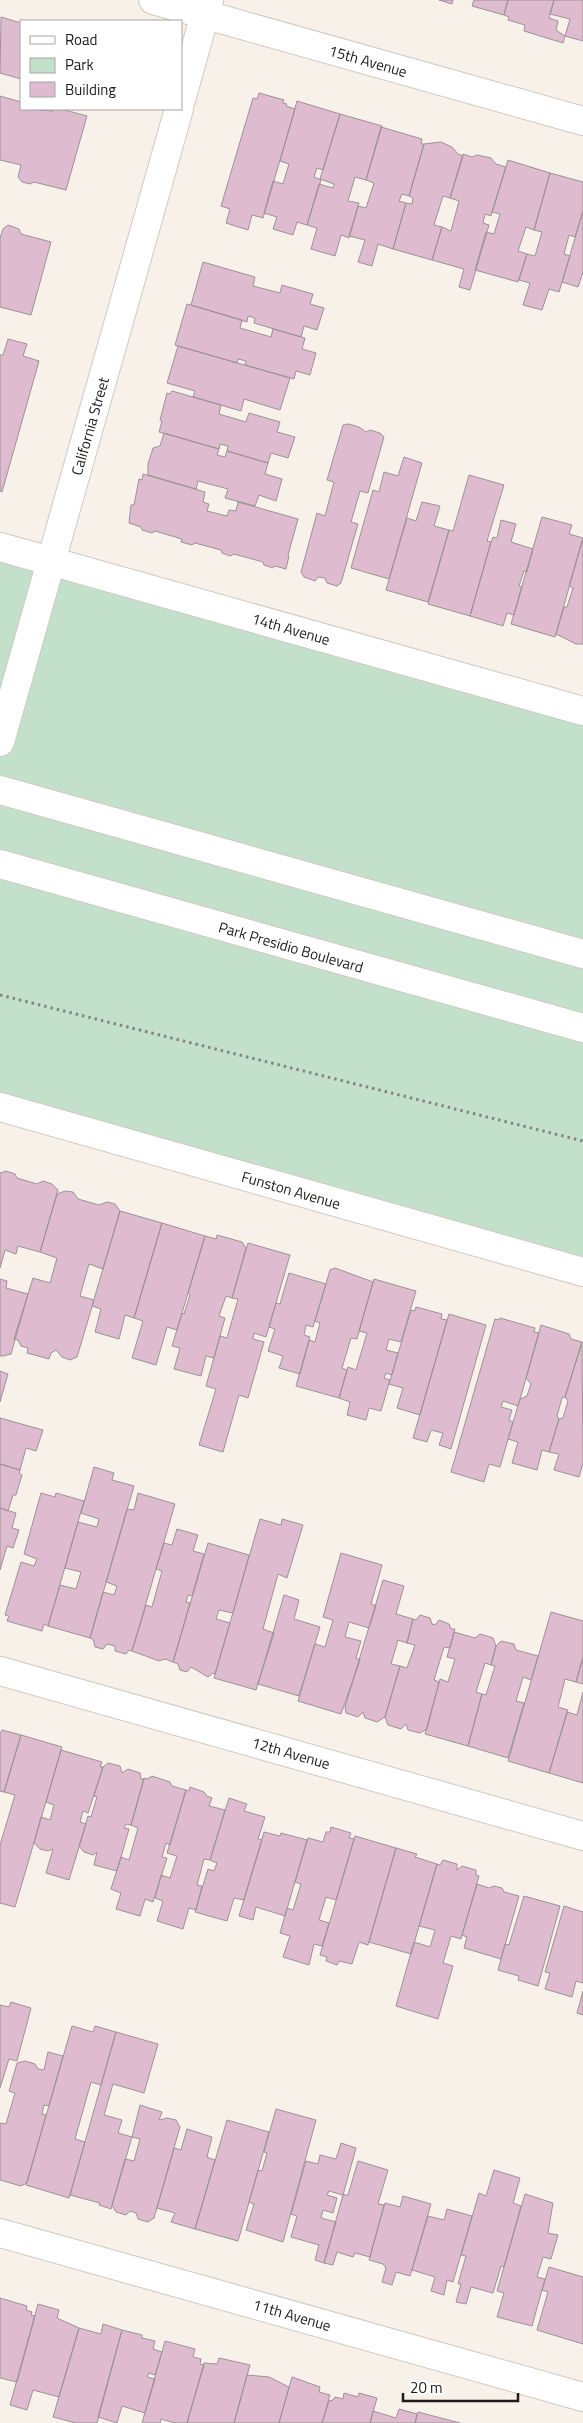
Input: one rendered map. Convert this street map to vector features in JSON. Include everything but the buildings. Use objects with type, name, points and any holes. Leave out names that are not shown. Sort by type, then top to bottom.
[{"type":"main road","name":"15th Avenue","points":[[153,0],[207,7],[583,121]]},
{"type":"main road","points":[[182,96],[207,7]]},
{"type":"main road","name":"California Street","points":[[0,742],[179,110]]},
{"type":"main road","name":"14th Avenue","points":[[0,547],[583,711]]},
{"type":"main road","points":[[0,790],[583,954]]},
{"type":"main road","name":"Park Presidio Boulevard","points":[[0,864],[583,1028]]},
{"type":"main road","name":"Funston Avenue","points":[[0,1108],[583,1272]]},
{"type":"main road","name":"12th Avenue","points":[[0,1671],[583,1836]]},
{"type":"main road","name":"11th Avenue","points":[[0,2233],[583,2397]]},
{"type":"path","points":[[0,994],[583,1141]]},
{"type":"green space","points":[[0,546],[583,710],[583,1272],[0,1108]]}]
